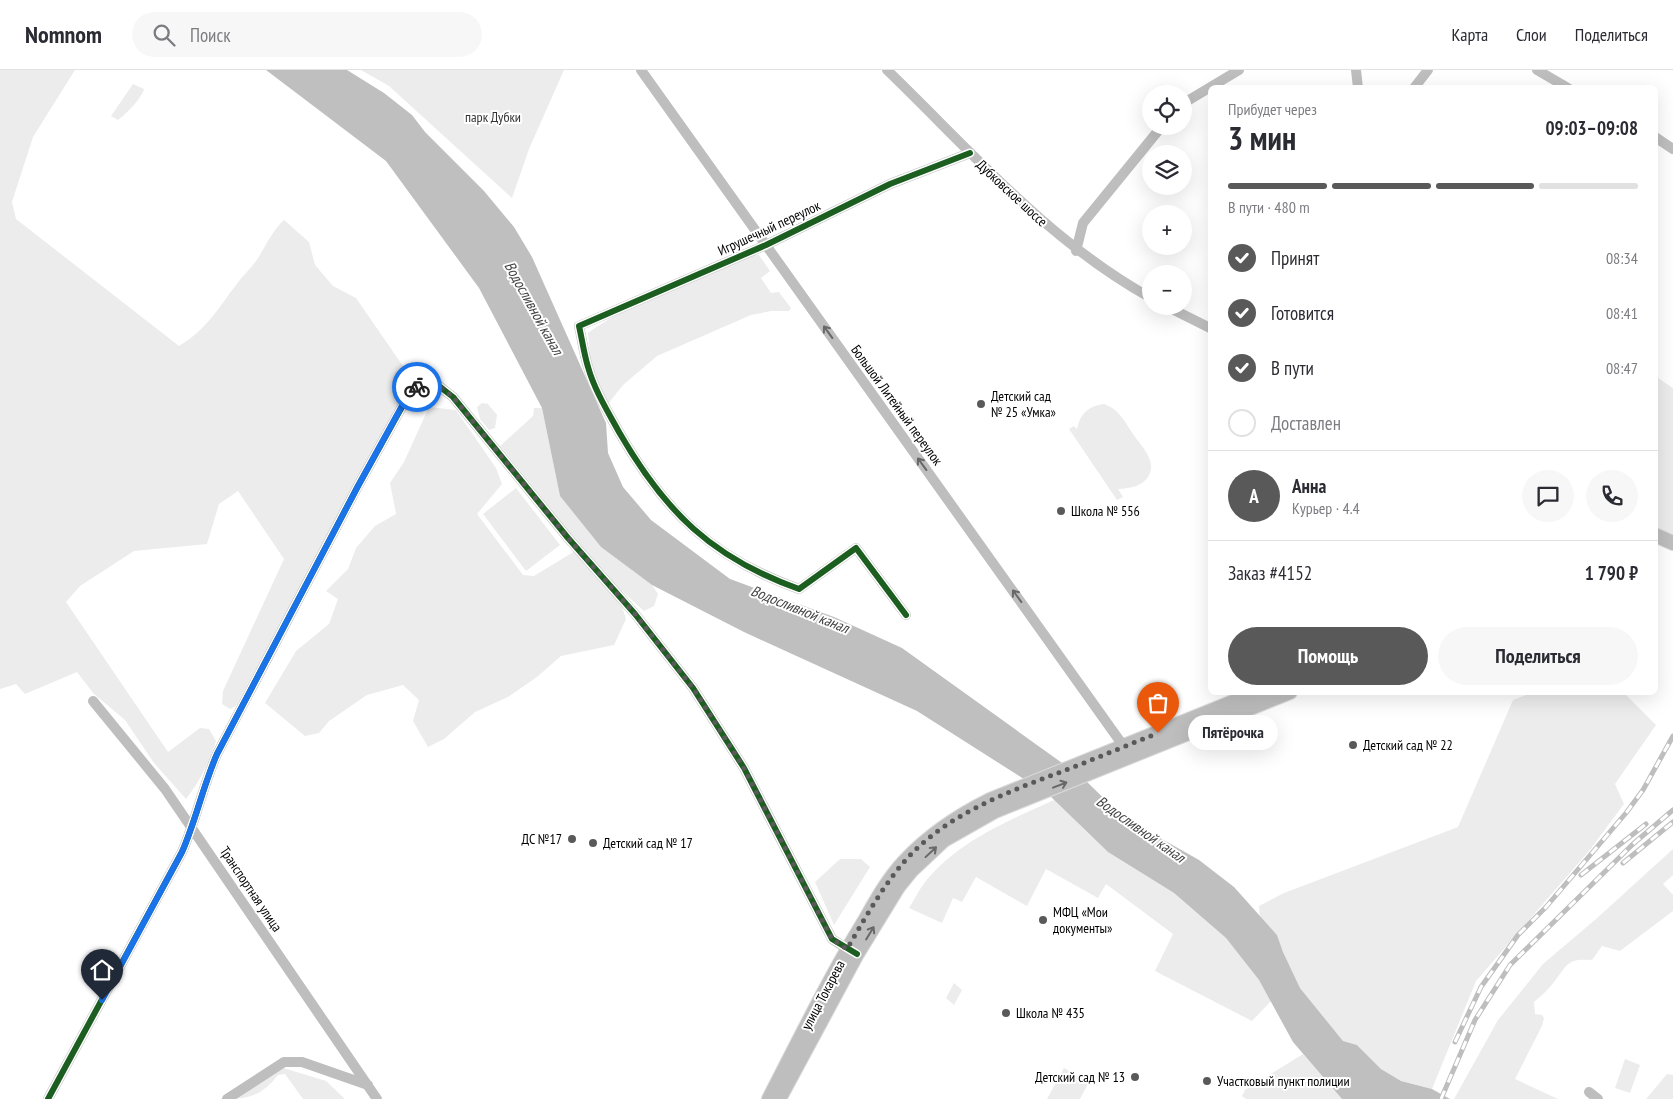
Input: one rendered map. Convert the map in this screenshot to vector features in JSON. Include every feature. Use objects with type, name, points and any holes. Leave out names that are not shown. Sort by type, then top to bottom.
[{"type":"main road","points":[[1127,752],[1251,695]]},
{"type":"main road","points":[[1127,752],[1282,695]]},
{"type":"main road","name":"улица Токарева","points":[[769,1099],[852,952],[898,888],[928,854],[944,840],[969,824],[1028,791],[1127,752]]},
{"type":"main road","name":"улица Токарева","points":[[780,1099],[852,952]]},
{"type":"street","name":"Большой Литейный переулок","points":[[641,70],[1127,752]]},
{"type":"street","name":"Дубковское шоссе","points":[[886,70],[1037,217],[1076,251],[1142,292]]},
{"type":"street","points":[[1214,85],[1239,70]]},
{"type":"street","points":[[1356,70],[1358,85]]},
{"type":"street","points":[[1416,85],[1428,70]]},
{"type":"street","points":[[1538,70],[1563,85]]},
{"type":"street","points":[[1192,98],[1208,89]]},
{"type":"street","points":[[1076,251],[1078,238],[1087,217],[1155,135]]},
{"type":"street","points":[[1658,139],[1673,149]]},
{"type":"street","name":"Игрушечный переулок","points":[[906,615],[856,548],[799,589],[764,577],[738,562],[685,522],[665,502],[637,464],[608,413],[588,369],[579,326],[766,246],[890,184],[970,153]]},
{"type":"street","points":[[1184,315],[1208,327]]},
{"type":"street","points":[[48,1099],[182,852],[193,828],[209,773],[217,754],[403,404],[419,385],[439,386],[453,397],[568,538],[635,614],[693,688],[744,768],[832,939],[852,952]]},
{"type":"street","name":"Транспортная улица","points":[[93,702],[166,789],[377,1099]]},
{"type":"street","points":[[227,1099],[284,1062],[302,1062],[368,1084]]},
{"type":"street","points":[[1589,1092],[1598,1099]]},
{"type":"green space","points":[[0,70],[75,70],[33,137],[12,202],[16,219],[179,346],[197,333],[211,318],[256,262],[273,233],[284,220],[309,242],[315,265],[333,286],[356,298],[412,379],[236,706],[230,709],[222,704],[223,691],[284,559],[238,491],[219,504],[207,544],[134,551],[80,586],[66,602],[168,752],[200,728],[209,729],[216,741],[204,771],[186,799],[154,763],[125,720],[94,694],[77,672],[25,694],[16,684],[0,689]]},
{"type":"green space","name":"парк Дубки","points":[[361,70],[564,70],[529,149],[512,198],[389,86]]},
{"type":"green space","points":[[133,84],[144,89],[133,106],[118,120],[111,116]]},
{"type":"green space","points":[[751,255],[759,255],[770,271],[761,278],[771,293],[779,292],[791,308],[789,311],[771,311],[751,315],[657,356],[623,385],[608,404],[591,365],[588,333],[646,299]]},
{"type":"green space","points":[[1658,378],[1673,388],[1673,539],[1658,532]]},
{"type":"green space","points":[[482,403],[488,404],[497,415],[495,428],[489,430],[480,419],[477,407]]},
{"type":"green space","points":[[1104,404],[1114,409],[1121,416],[1146,453],[1151,465],[1145,481],[1129,488],[1118,489],[1123,497],[1117,500],[1069,429],[1074,426],[1077,429],[1080,419],[1086,411],[1094,406]]},
{"type":"green space","points":[[429,407],[456,410],[496,468],[502,484],[477,514],[523,575],[534,576],[575,551],[620,600],[626,619],[614,645],[561,656],[537,677],[508,697],[475,712],[444,739],[428,747],[413,721],[419,700],[403,685],[367,695],[329,721],[319,733],[305,736],[265,703],[296,651],[329,624],[338,599],[326,591],[348,569],[356,548],[375,526],[396,514],[390,483],[404,462]]},
{"type":"green space","points":[[534,408],[542,408],[560,496],[601,547],[652,585],[658,594],[654,606],[644,611],[607,578],[500,446],[533,416]]},
{"type":"green space","points":[[516,488],[560,545],[526,571],[483,514]]},
{"type":"green space","points":[[1526,695],[1626,695],[1656,725],[1615,784],[1624,804],[1589,851],[1476,981],[1432,1089],[1401,1081],[1381,1069],[1357,1045],[1343,1041],[1300,988],[1277,935],[1260,918],[1259,906],[1284,893],[1458,827],[1513,700]]},
{"type":"green space","points":[[1054,800],[1108,852],[1174,893],[1226,938],[1259,980],[1271,1001],[1252,1021],[1155,971],[1173,934],[1106,884],[1098,898],[1046,869],[1027,906],[976,877],[962,902],[953,898],[942,923],[909,908],[925,882],[953,855],[1002,824]]},
{"type":"green space","points":[[1673,849],[1673,875],[1663,884],[1673,895],[1673,911],[1620,951],[1602,946],[1592,960],[1573,961],[1534,1002],[1535,1014],[1542,1015],[1544,1018],[1542,1026],[1515,1079],[1558,1099],[1454,1099],[1498,1020],[1543,964]]},
{"type":"green space","points":[[840,859],[861,859],[870,867],[834,925],[815,882]]},
{"type":"green space","points":[[954,983],[962,990],[954,1005],[946,998]]},
{"type":"green space","points":[[1303,1054],[1342,1099],[1246,1099],[1242,1096],[1245,1090]]},
{"type":"green space","points":[[1625,1059],[1640,1065],[1630,1093],[1615,1088]]},
{"type":"green space","points":[[280,1067],[326,1081],[345,1099],[303,1099],[285,1074],[278,1075],[268,1086],[256,1094],[244,1098],[229,1099]]},
{"type":"green space","points":[[1064,1068],[1089,1082],[1080,1099],[1047,1099]]},
{"type":"green space","points":[[1667,1074],[1673,1075],[1673,1099],[1646,1099]]},
{"type":"water","name":"Водосливной канал","points":[[266,70],[347,70],[384,93],[412,115],[425,132],[484,191],[514,227],[532,257],[606,423],[608,453],[623,487],[651,520],[730,579],[834,617],[902,648],[1083,778],[1123,817],[1199,860],[1234,887],[1277,935],[1300,988],[1343,1041],[1357,1045],[1381,1069],[1401,1081],[1432,1089],[1450,1099],[1342,1099],[1293,1042],[1259,980],[1226,938],[1174,893],[1108,852],[1049,795],[917,711],[744,632],[652,585],[601,547],[560,496],[542,408],[479,288],[386,161]]},
{"type":"railway","points":[[1455,1042],[1481,987],[1518,935],[1546,907],[1626,813],[1643,790],[1673,736]]},
{"type":"railway","points":[[1441,1099],[1475,1020],[1510,965],[1633,844],[1673,810]]},
{"type":"railway","points":[[1623,863],[1673,822]]},
{"type":"railway","points":[[1581,875],[1646,824]]},
{"type":"cycle path","points":[[906,615],[856,548],[799,589],[768,577],[741,563],[716,547],[694,529],[673,509],[654,486],[619,432],[594,384],[585,357],[579,326],[766,245],[890,184],[970,153]]},
{"type":"cycle path","points":[[48,1099],[182,852],[217,754],[358,486],[403,405],[419,385],[439,386],[453,397],[568,538],[635,614],[693,688],[744,768],[832,939],[857,954]]},
{"type":"way so far","points":[[417,387],[419,385],[439,386],[453,397],[568,538],[635,614],[693,688],[744,768],[832,939],[847,949],[903,862],[940,830],[963,814],[1023,786],[1158,733]]},
{"type":"place","name":"Детский сад № 25 «Умка»","points":[[981,404]]},
{"type":"place","name":"Школа № 556","points":[[1061,511]]},
{"type":"place","name":"Пятёрочка","points":[[1158,733]]},
{"type":"place","name":"Детский сад № 22","points":[[1353,745]]},
{"type":"place","name":"ДС №17","points":[[572,839]]},
{"type":"place","name":"Детский сад № 17","points":[[593,843]]},
{"type":"place","name":"МФЦ «Мои документы»","points":[[1043,920]]},
{"type":"place","name":"Школа № 435","points":[[1006,1013]]},
{"type":"place","name":"Детский сад № 13","points":[[1135,1077]]},
{"type":"place","name":"Участковый пункт полиции","points":[[1207,1081]]},
{"type":"route","points":[[102,1000],[182,852],[193,828],[209,773],[217,754],[358,486],[403,404],[417,387]]}]
